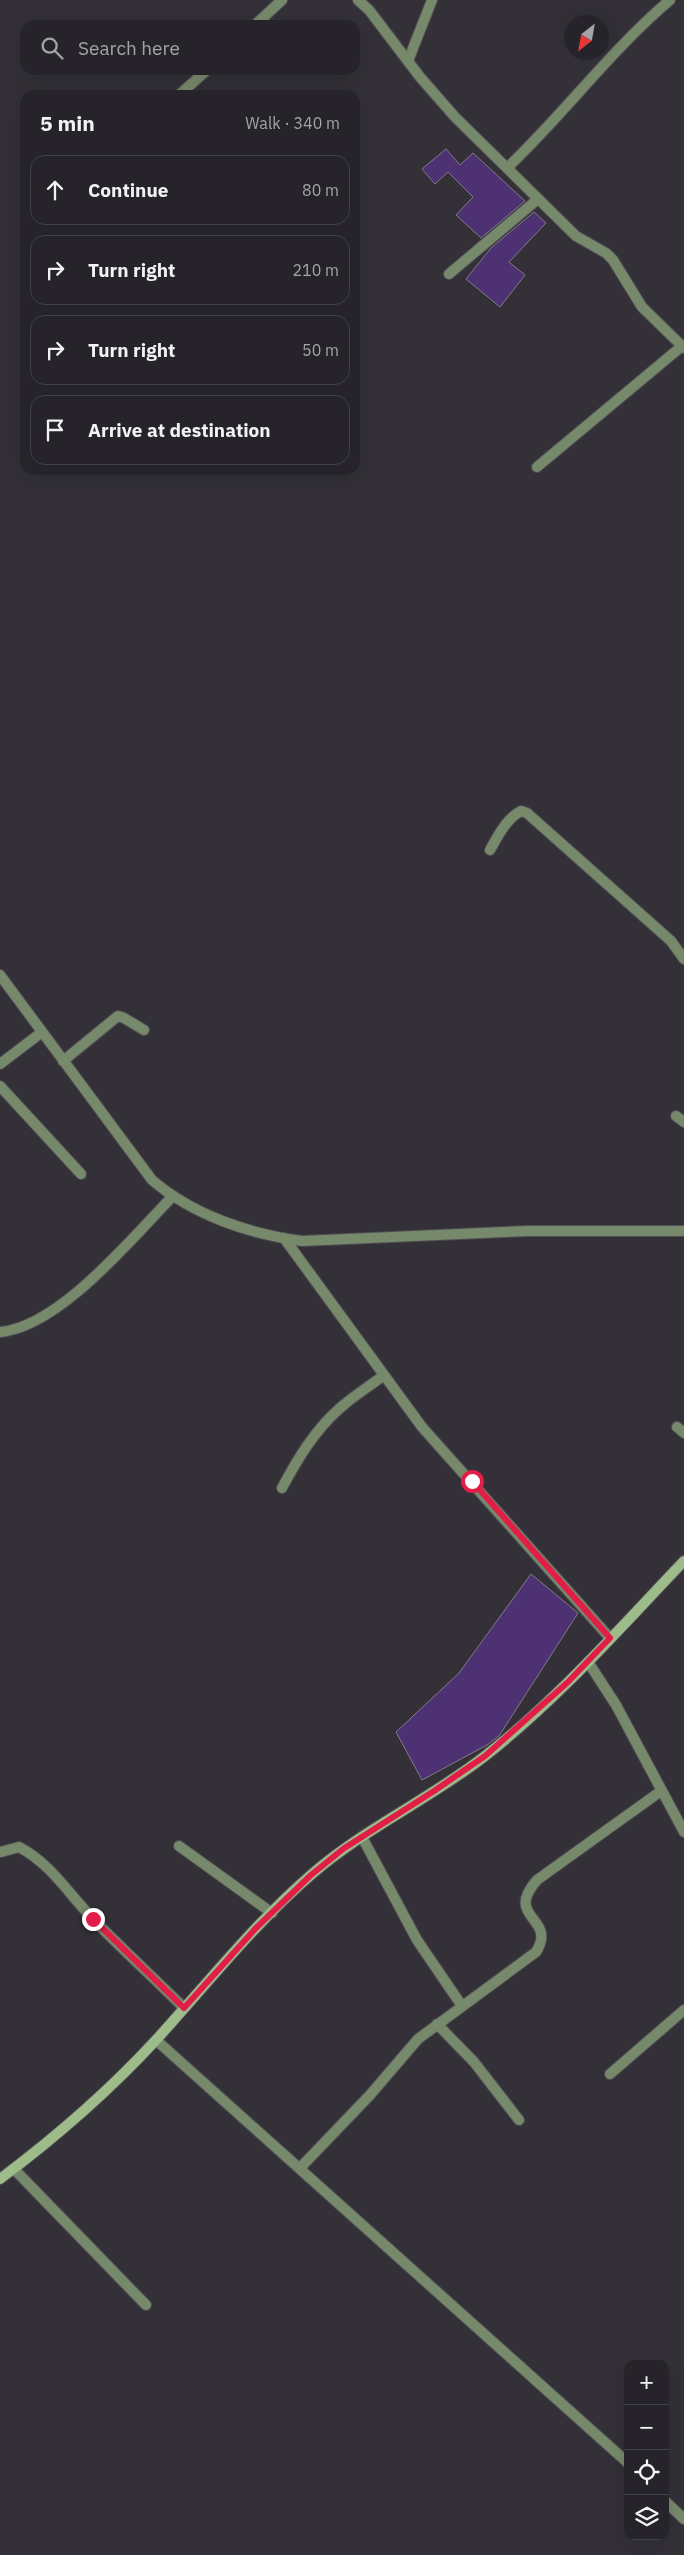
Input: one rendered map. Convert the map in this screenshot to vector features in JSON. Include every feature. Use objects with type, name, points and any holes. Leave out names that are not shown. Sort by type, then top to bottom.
[{"type":"main road","points":[[0,2179],[95,2103],[156,2040],[272,1913],[311,1875],[343,1849],[485,1756],[568,1682],[684,1560]]},
{"type":"street","points":[[260,20],[282,0]]},
{"type":"street","points":[[358,0],[374,16],[408,61],[455,117],[576,236],[606,253],[613,260],[642,306],[683,347],[537,467]]},
{"type":"street","points":[[408,61],[432,0]]},
{"type":"street","points":[[507,168],[560,113],[622,43],[670,0]]},
{"type":"street","points":[[185,90],[201,75]]},
{"type":"street","points":[[449,274],[538,199]]},
{"type":"street","points":[[490,850],[502,829],[515,815],[521,811],[526,813],[671,941],[684,959]]},
{"type":"street","points":[[0,975],[152,1180],[172,1197],[204,1215],[284,1238],[302,1241],[527,1231],[684,1231]]},
{"type":"street","points":[[63,1061],[118,1016],[144,1030]]},
{"type":"street","points":[[0,1064],[42,1032]]},
{"type":"street","points":[[0,1086],[81,1174]]},
{"type":"street","points":[[0,1332],[11,1331],[37,1321],[70,1298],[172,1197]]},
{"type":"street","points":[[284,1238],[422,1427],[610,1638]]},
{"type":"street","points":[[282,1488],[300,1454],[328,1420],[338,1409],[383,1376]]},
{"type":"street","points":[[588,1662],[616,1705],[684,1832]]},
{"type":"street","points":[[300,2168],[370,2095],[418,2039],[528,1959],[541,1944],[542,1934],[525,1905],[525,1897],[537,1880],[661,1791]]},
{"type":"street","points":[[362,1837],[417,1940],[462,2006]]},
{"type":"street","points":[[179,1846],[272,1913]]},
{"type":"street","points":[[1,1852],[19,1847],[35,1856],[64,1885],[93,1919],[184,2008]]},
{"type":"street","points":[[610,2074],[684,2010]]},
{"type":"street","points":[[437,2024],[474,2062],[519,2120]]},
{"type":"street","points":[[156,2040],[624,2460]]},
{"type":"street","points":[[14,2169],[146,2305]]},
{"type":"street","points":[[669,2505],[684,2520]]},
{"type":"building","points":[[446,149],[460,165],[473,153],[525,201],[481,238],[456,215],[473,197],[448,172],[435,184],[422,169]]},
{"type":"building","points":[[534,212],[546,223],[509,262],[525,275],[500,307],[466,279],[491,248]]},
{"type":"building","points":[[531,1574],[578,1613],[499,1736],[487,1745],[422,1780],[396,1732],[459,1673]]},
{"type":"route","points":[[93,1919],[184,2008],[256,1928],[311,1875],[343,1849],[485,1756],[568,1682],[610,1638],[472,1481]]}]
